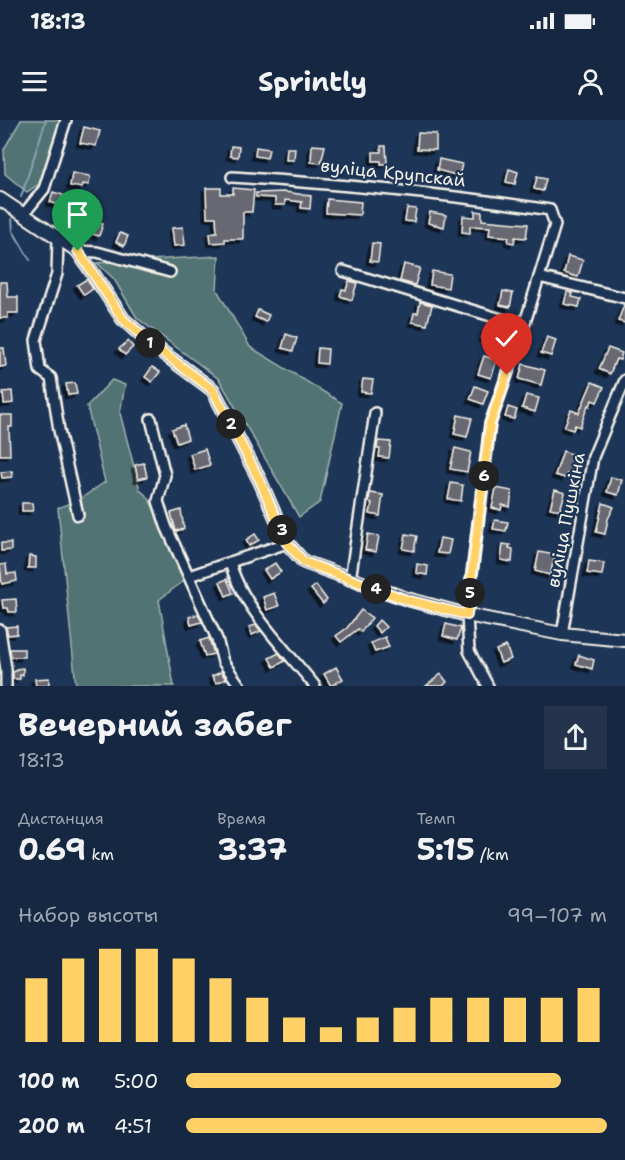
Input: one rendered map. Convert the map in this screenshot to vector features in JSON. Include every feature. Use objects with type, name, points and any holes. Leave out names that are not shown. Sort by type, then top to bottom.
[{"type":"street","points":[[23,215],[44,189],[66,120]]},
{"type":"street","name":"вуліца Крупскай","points":[[232,177],[459,196],[550,210],[555,225],[539,277]]},
{"type":"street","points":[[0,199],[78,251],[123,319],[151,344],[213,390],[268,497],[287,543],[304,562],[407,600],[467,615],[562,634],[625,640]]},
{"type":"street","points":[[58,239],[57,274],[36,340],[40,370],[51,378],[59,430],[78,515]]},
{"type":"street","points":[[78,251],[97,252],[170,272]]},
{"type":"street","points":[[343,271],[524,326]]},
{"type":"street","points":[[488,686],[469,651],[467,615],[490,424],[539,277],[625,298]]},
{"type":"street","name":"вуліца Пушкіна","points":[[562,634],[593,457],[625,381]]},
{"type":"street","points":[[350,580],[375,413]]},
{"type":"street","points":[[151,419],[165,475],[158,501],[166,526],[217,639],[223,662],[240,686]]},
{"type":"street","points":[[189,576],[287,543]]},
{"type":"street","points":[[230,562],[233,573],[250,605],[315,686]]},
{"type":"street","points":[[0,630],[6,669],[6,686]]},
{"type":"green space","points":[[21,120],[60,120],[58,133],[39,184],[27,192],[5,174],[4,149]]},
{"type":"green space","points":[[219,256],[217,290],[250,347],[342,403],[320,502],[299,517],[219,379],[137,318],[114,279],[97,263]]},
{"type":"green space","points":[[112,380],[125,385],[120,413],[140,490],[148,497],[187,578],[159,600],[174,686],[76,686],[58,508],[80,499],[105,482],[87,406]]},
{"type":"building","points":[[84,127],[100,131],[96,146],[80,143]]},
{"type":"building","points":[[418,133],[436,134],[436,150],[417,149]]},
{"type":"building","points":[[312,145],[325,146],[321,163],[311,162]]},
{"type":"building","points":[[231,146],[239,147],[238,157],[230,156]]},
{"type":"building","points":[[381,146],[386,146],[387,164],[373,161],[373,152],[381,152]]},
{"type":"building","points":[[256,147],[269,149],[267,158],[255,156]]},
{"type":"building","points":[[287,148],[295,148],[294,160],[286,160]]},
{"type":"building","points":[[439,159],[462,164],[459,176],[437,170]]},
{"type":"building","points":[[509,169],[518,172],[515,184],[506,182]]},
{"type":"building","points":[[72,173],[90,176],[89,185],[83,184],[82,188],[70,186]]},
{"type":"building","points":[[537,177],[546,179],[543,191],[534,189]]},
{"type":"building","points":[[206,188],[221,188],[221,194],[233,194],[233,188],[254,190],[252,212],[243,212],[243,239],[225,239],[225,242],[211,243],[210,233],[217,232],[216,217],[207,217]]},
{"type":"building","points":[[53,192],[63,195],[59,205],[50,202]]},
{"type":"building","points":[[285,192],[311,196],[310,209],[301,208],[302,202],[285,200],[285,205],[275,205],[275,198],[256,197],[256,193]]},
{"type":"building","points":[[327,199],[361,202],[360,215],[326,213]]},
{"type":"building","points":[[407,208],[416,209],[414,222],[405,221]]},
{"type":"building","points":[[73,211],[85,217],[77,232],[66,226]]},
{"type":"building","points":[[475,211],[482,212],[482,220],[528,224],[526,238],[515,237],[514,243],[508,242],[509,237],[489,235],[490,227],[470,226],[470,233],[462,232],[463,216],[475,217]]},
{"type":"building","points":[[430,212],[446,215],[444,227],[428,223]]},
{"type":"building","points":[[92,221],[103,224],[99,236],[89,233]]},
{"type":"building","points":[[183,227],[185,245],[174,246],[172,228]]},
{"type":"building","points":[[120,233],[128,236],[124,246],[116,242]]},
{"type":"building","points":[[372,243],[380,244],[378,262],[370,261]]},
{"type":"building","points":[[568,256],[583,260],[578,277],[564,273]]},
{"type":"building","points":[[404,264],[420,268],[415,285],[400,281]]},
{"type":"building","points":[[432,271],[450,274],[448,288],[430,285]]},
{"type":"building","points":[[87,279],[93,289],[84,295],[77,285]]},
{"type":"building","points":[[349,281],[357,283],[352,300],[340,296],[342,289],[346,290]]},
{"type":"building","points":[[0,282],[7,282],[8,297],[18,297],[18,313],[8,313],[8,318],[0,318]]},
{"type":"building","points":[[503,291],[513,293],[510,307],[500,305]]},
{"type":"building","points":[[567,292],[573,293],[572,297],[581,299],[579,307],[564,304]]},
{"type":"building","points":[[420,302],[432,305],[427,325],[412,322],[414,313],[418,313]]},
{"type":"building","points":[[625,305],[625,323],[618,321]]},
{"type":"building","points":[[258,310],[269,315],[266,322],[255,317]]},
{"type":"building","points":[[491,327],[502,331],[498,343],[482,338],[485,330],[489,331]]},
{"type":"building","points":[[286,334],[297,338],[293,351],[282,348]]},
{"type":"building","points":[[547,337],[556,340],[551,356],[541,353]]},
{"type":"building","points":[[128,341],[133,347],[125,355],[119,349]]},
{"type":"building","points":[[0,348],[4,348],[6,366],[0,367]]},
{"type":"building","points":[[318,348],[328,349],[327,364],[317,363]]},
{"type":"building","points":[[608,348],[622,353],[620,360],[616,359],[610,374],[599,369]]},
{"type":"building","points":[[484,356],[497,360],[491,378],[478,374]]},
{"type":"building","points":[[523,364],[545,370],[541,385],[519,379]]},
{"type":"building","points":[[152,367],[160,372],[152,382],[145,377]]},
{"type":"building","points":[[363,379],[373,380],[371,393],[361,392]]},
{"type":"building","points":[[592,382],[604,387],[597,402],[592,400],[590,406],[588,405],[580,427],[575,425],[573,430],[564,427],[571,410],[579,413]]},
{"type":"building","points":[[75,383],[77,394],[68,395],[66,384]]},
{"type":"building","points":[[475,386],[488,391],[483,404],[470,399]]},
{"type":"building","points":[[12,391],[13,403],[4,404],[3,392]]},
{"type":"building","points":[[526,395],[539,398],[535,412],[522,408]]},
{"type":"building","points":[[508,407],[517,410],[514,419],[505,417]]},
{"type":"building","points":[[0,415],[12,415],[12,427],[9,427],[10,455],[0,455]]},
{"type":"building","points":[[458,415],[472,418],[467,437],[454,434]]},
{"type":"building","points":[[184,425],[188,439],[177,443],[172,429]]},
{"type":"building","points":[[378,441],[391,442],[389,458],[379,457]]},
{"type":"building","points":[[455,448],[471,452],[467,472],[450,469]]},
{"type":"building","points":[[205,449],[210,465],[195,470],[190,454]]},
{"type":"building","points":[[563,451],[577,456],[571,475],[567,473],[565,478],[555,475]]},
{"type":"building","points":[[144,463],[147,477],[138,479],[135,465]]},
{"type":"building","points":[[12,471],[12,477],[2,478],[1,472]]},
{"type":"building","points":[[611,477],[622,480],[618,495],[607,492]]},
{"type":"building","points":[[451,483],[463,485],[461,501],[448,499]]},
{"type":"building","points":[[496,488],[512,491],[510,507],[502,505],[501,510],[492,508]]},
{"type":"building","points":[[555,490],[565,493],[560,510],[550,508]]},
{"type":"building","points":[[370,493],[383,495],[380,516],[370,514],[372,503],[369,502]]},
{"type":"building","points":[[22,503],[32,503],[33,511],[22,511]]},
{"type":"building","points":[[603,503],[614,507],[608,519],[605,534],[596,532]]},
{"type":"building","points":[[181,510],[184,529],[176,531],[171,513]]},
{"type":"building","points":[[495,520],[508,522],[506,531],[493,529]]},
{"type":"building","points":[[255,534],[259,540],[249,546],[246,540]]},
{"type":"building","points":[[368,534],[379,536],[376,552],[365,550]]},
{"type":"building","points":[[406,534],[417,536],[414,551],[403,549]]},
{"type":"building","points":[[440,538],[451,540],[448,554],[437,553]]},
{"type":"building","points":[[1,543],[11,543],[11,550],[1,551]]},
{"type":"building","points":[[503,544],[510,545],[509,548],[513,549],[512,562],[501,560]]},
{"type":"building","points":[[539,552],[555,555],[550,575],[535,571]]},
{"type":"building","points":[[29,556],[36,557],[36,568],[28,568]]},
{"type":"building","points":[[589,561],[604,563],[602,575],[587,573]]},
{"type":"building","points":[[275,563],[281,572],[270,579],[264,570]]},
{"type":"building","points":[[6,564],[7,574],[16,573],[17,581],[2,584],[0,565]]},
{"type":"building","points":[[417,564],[428,566],[427,575],[416,573]]},
{"type":"building","points":[[227,579],[233,593],[226,596],[220,582]]},
{"type":"building","points":[[316,585],[327,600],[323,604],[311,589]]},
{"type":"building","points":[[274,593],[279,606],[267,610],[263,597]]},
{"type":"building","points":[[16,599],[17,612],[9,612],[8,608],[3,608],[2,600]]},
{"type":"building","points":[[361,610],[372,618],[361,632],[358,629],[341,642],[336,636],[347,628]]},
{"type":"building","points":[[198,614],[202,622],[191,625],[189,617]]},
{"type":"building","points":[[379,620],[386,627],[380,633],[374,626]]},
{"type":"building","points":[[446,624],[461,628],[457,640],[443,636]]},
{"type":"building","points":[[256,625],[261,631],[252,635],[249,627]]},
{"type":"building","points":[[17,626],[17,634],[8,635],[6,627]]},
{"type":"building","points":[[385,637],[389,647],[375,652],[371,643]]},
{"type":"building","points":[[209,638],[214,654],[205,656],[200,641]]},
{"type":"building","points":[[506,646],[511,659],[501,663],[496,650]]},
{"type":"building","points":[[10,649],[24,649],[24,657],[11,657]]},
{"type":"building","points":[[279,653],[285,661],[274,667],[269,658]]},
{"type":"building","points":[[579,655],[594,660],[592,669],[576,664]]},
{"type":"building","points":[[336,667],[343,679],[331,686],[324,674]]},
{"type":"building","points":[[23,668],[23,675],[20,675],[20,679],[13,679],[13,672]]},
{"type":"building","points":[[221,672],[226,679],[216,683],[212,676]]},
{"type":"building","points":[[441,674],[447,682],[443,686],[426,686]]},
{"type":"building","points":[[49,678],[49,686],[36,686],[35,679]]},
{"type":"waterway","points":[[21,197],[46,120]]},
{"type":"waterway","points":[[12,218],[13,231],[30,260]]},
{"type":"route","points":[[78,251],[123,319],[151,344],[213,390],[260,481],[287,543],[293,551],[304,562],[407,600],[467,615],[490,424],[507,375]]}]
